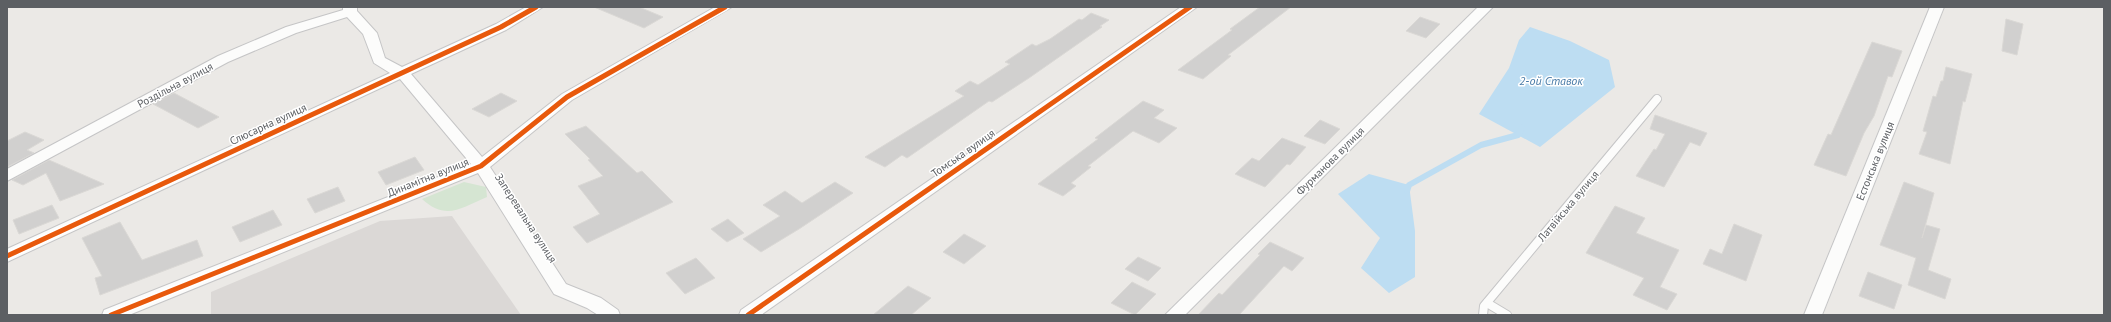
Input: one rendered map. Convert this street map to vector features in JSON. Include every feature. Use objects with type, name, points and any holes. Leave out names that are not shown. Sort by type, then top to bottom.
[{"type":"street","name":"Слюсарна вулиця","points":[[7,256],[501,27],[536,7]]},
{"type":"street","name":"Динамітна вулиця","points":[[111,315],[481,166],[567,97],[725,7]]},
{"type":"street","name":"Томська вулиця","points":[[748,315],[1190,7]]},
{"type":"street","name":"Фурманова вулиця","points":[[1174,315],[1486,7]]},
{"type":"street","name":"Естонська вулиця","points":[[1813,315],[1937,7]]},
{"type":"street","name":"Заперевальна вулиця","points":[[350,9],[370,33],[379,60],[387,66],[402,73],[481,166],[560,289],[594,304],[611,315]]},
{"type":"street","name":"Роздільна вулиця","points":[[7,176],[223,59],[291,30],[350,9]]},
{"type":"lane","name":"Латвiйська вулиця","points":[[1483,315],[1487,303],[1657,99]]},
{"type":"lane","points":[[1487,303],[1507,315]]},
{"type":"shaded area","points":[[452,216],[521,315],[211,315],[211,292],[380,221]]},
{"type":"green space","points":[[464,182],[486,187],[487,197],[461,208],[446,211],[439,210],[431,206],[422,199]]},
{"type":"water","name":"2-ой Ставок","points":[[1530,27],[1570,41],[1609,60],[1615,87],[1540,147],[1479,114],[1509,68],[1519,40]]},
{"type":"water","points":[[1369,174],[1409,185],[1415,231],[1415,277],[1389,293],[1361,268],[1380,238],[1338,194]]},
{"type":"building","points":[[594,7],[639,7],[663,17],[644,28]]},
{"type":"building","points":[[1260,7],[1291,7],[1228,55],[1231,56],[1203,79],[1178,70],[1232,30],[1230,29]]},
{"type":"building","points":[[1091,13],[1109,20],[1100,26],[1102,27],[1029,78],[992,102],[989,101],[907,158],[902,155],[885,167],[865,157],[964,96],[955,91],[970,81],[978,85],[1010,64],[1005,62],[1032,44],[1036,46],[1050,39],[1079,19],[1082,20]]},
{"type":"building","points":[[1420,17],[1440,24],[1426,38],[1406,31]]},
{"type":"building","points":[[2006,19],[2023,24],[2017,55],[2002,51]]},
{"type":"building","points":[[1872,42],[1902,51],[1892,77],[1888,76],[1874,116],[1864,133],[1846,176],[1814,165],[1828,134],[1831,135]]},
{"type":"building","points":[[1946,67],[1972,74],[1965,102],[1963,101],[1950,164],[1919,154],[1927,132],[1923,131],[1933,96],[1936,97],[1941,81],[1943,81]]},
{"type":"building","points":[[174,93],[219,117],[198,128],[153,104]]},
{"type":"building","points":[[501,93],[517,101],[489,117],[472,109]]},
{"type":"building","points":[[1143,101],[1164,110],[1154,118],[1177,128],[1159,143],[1133,131],[1088,166],[1091,167],[1071,183],[1076,186],[1063,196],[1038,184],[1098,139],[1095,138]]},
{"type":"building","points":[[1655,115],[1707,133],[1700,146],[1690,142],[1664,187],[1636,176],[1654,149],[1656,150],[1665,134],[1650,129]]},
{"type":"building","points":[[1320,120],[1340,129],[1325,144],[1304,136]]},
{"type":"building","points":[[586,126],[637,173],[642,171],[673,202],[587,243],[573,227],[600,214],[578,186],[603,176],[588,160],[590,159],[565,134]]},
{"type":"building","points":[[25,132],[44,140],[27,150],[34,153],[7,167],[7,141]]},
{"type":"building","points":[[1282,138],[1306,147],[1290,165],[1287,164],[1265,187],[1235,174],[1252,158],[1259,161]]},
{"type":"building","points":[[415,157],[424,170],[386,185],[378,172]]},
{"type":"building","points":[[49,160],[104,184],[60,201],[46,173],[23,185],[12,180]]},
{"type":"building","points":[[835,182],[853,193],[761,252],[743,239],[780,216],[763,205],[785,191],[802,203]]},
{"type":"building","points":[[1904,182],[1934,193],[1922,238],[1926,225],[1940,229],[1928,270],[1951,279],[1945,299],[1908,285],[1916,258],[1880,245]]},
{"type":"building","points":[[338,187],[345,201],[315,213],[307,199]]},
{"type":"building","points":[[52,205],[59,218],[19,234],[13,220]]},
{"type":"building","points":[[1615,206],[1645,218],[1636,233],[1679,250],[1660,287],[1677,294],[1667,310],[1633,295],[1644,278],[1586,253]]},
{"type":"building","points":[[273,210],[282,225],[240,242],[232,227]]},
{"type":"building","points":[[728,219],[744,233],[727,242],[711,229]]},
{"type":"building","points":[[120,222],[142,260],[197,240],[203,256],[100,295],[95,278],[102,276],[82,238]]},
{"type":"building","points":[[1734,224],[1762,235],[1746,281],[1703,264],[1710,249],[1722,254]]},
{"type":"building","points":[[964,234],[986,246],[964,264],[943,252]]},
{"type":"building","points":[[1270,242],[1304,258],[1292,271],[1284,266],[1239,315],[1198,315],[1219,293],[1222,295],[1260,255],[1258,254]]},
{"type":"building","points":[[1138,257],[1161,268],[1148,281],[1125,269]]},
{"type":"building","points":[[696,258],[715,278],[685,294],[666,273]]},
{"type":"building","points":[[1868,272],[1902,285],[1894,309],[1859,296]]},
{"type":"building","points":[[1132,282],[1156,294],[1135,315],[1111,303]]},
{"type":"building","points":[[908,286],[931,298],[911,315],[873,315]]},
{"type":"waterway","points":[[1407,191],[1409,185],[1481,145],[1518,135],[1522,128]]},
{"type":"cycle path","points":[[7,256],[501,27],[536,7]]},
{"type":"cycle path","points":[[111,315],[481,166],[567,97],[725,7]]},
{"type":"cycle path","points":[[748,315],[1190,7]]}]
